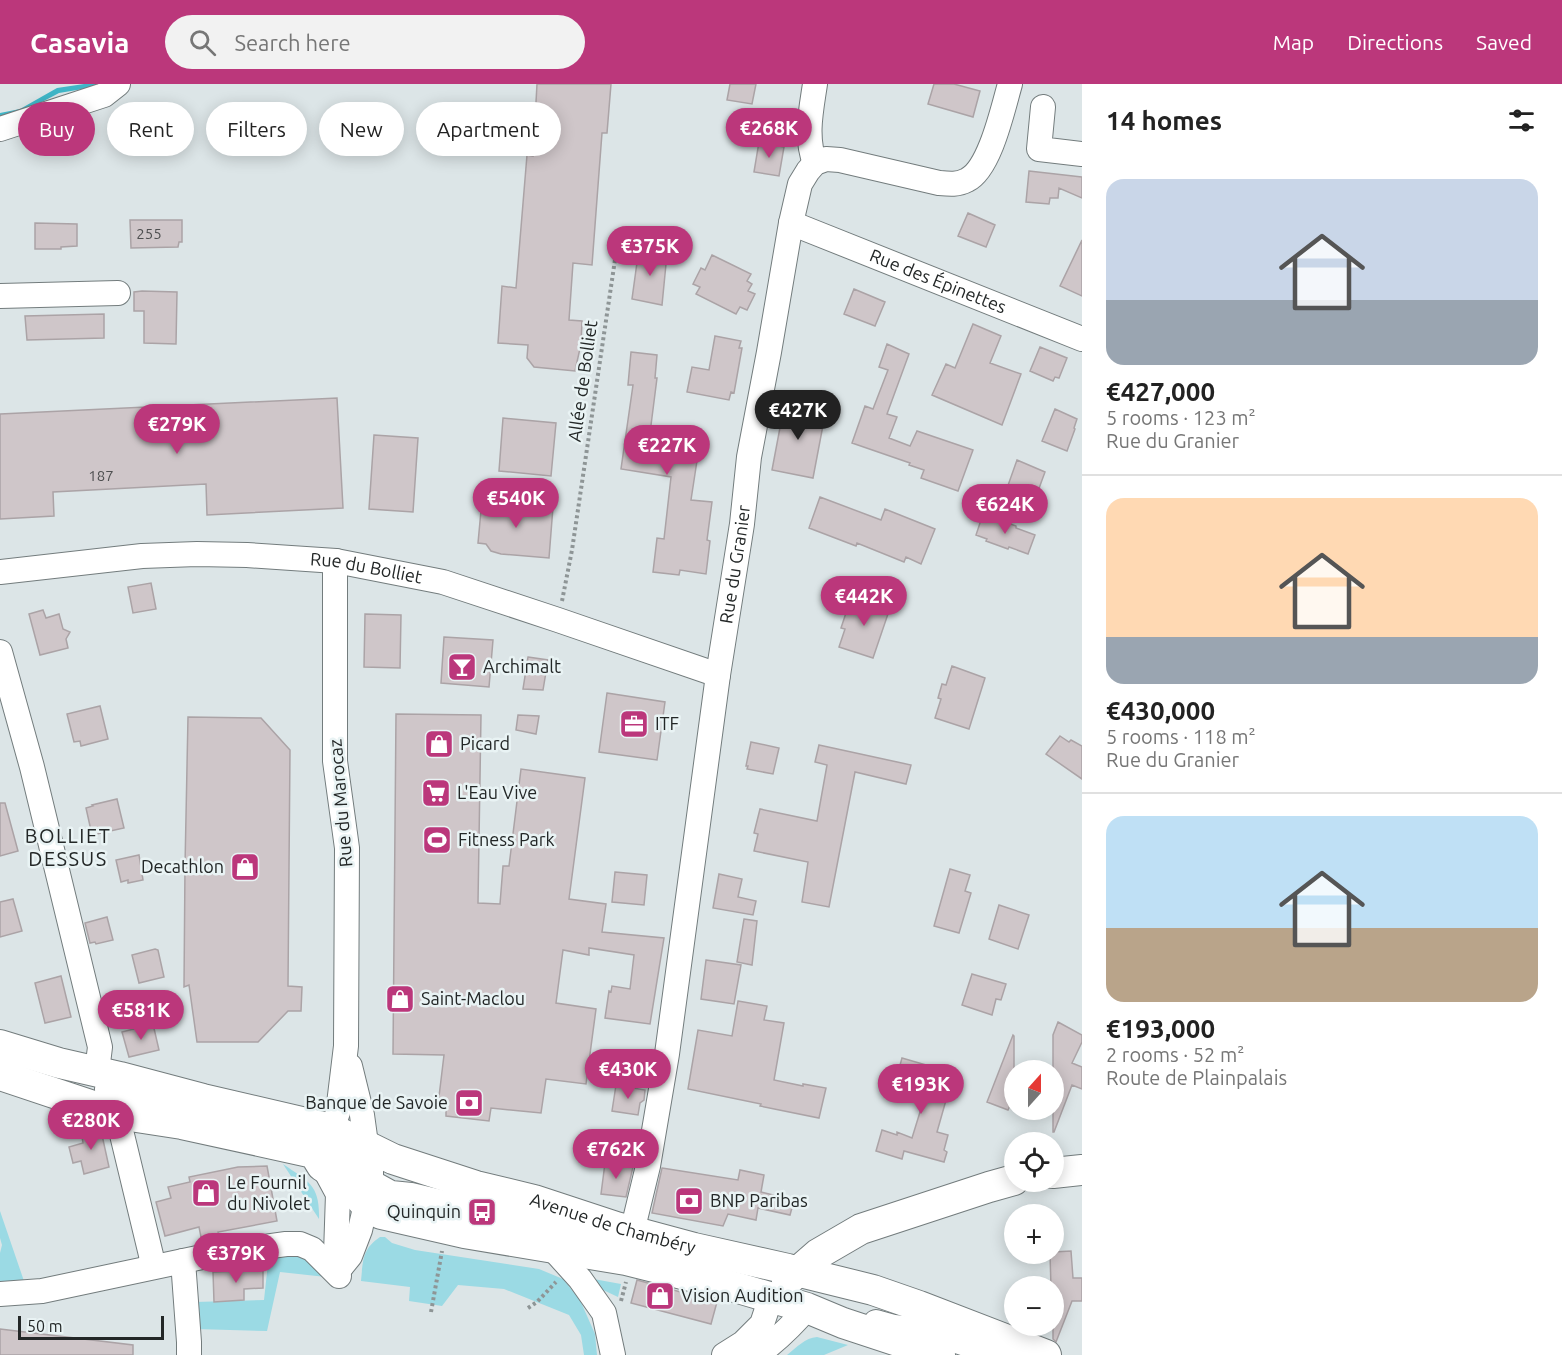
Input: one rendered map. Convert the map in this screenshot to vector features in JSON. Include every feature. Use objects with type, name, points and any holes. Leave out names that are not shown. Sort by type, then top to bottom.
[{"type":"main road","name":"Avenue de Chambéry","points":[[0,1045],[59,1063],[193,1096],[351,1166],[381,1214],[464,1233],[563,1240],[626,1260],[784,1284],[834,1280],[919,1306],[1046,1355]]},
{"type":"main road","name":"Avenue de Chambéry","points":[[0,1075],[125,1105],[182,1124],[351,1166],[476,1186],[534,1200],[624,1230],[693,1248],[784,1284],[843,1323],[934,1343]]},
{"type":"main road","points":[[1064,1172],[1082,1170]]},
{"type":"main road","points":[[784,1284],[818,1254],[861,1228],[1004,1183]]},
{"type":"main road","points":[[811,1304],[862,1246],[923,1208]]},
{"type":"street","points":[[0,129],[104,95],[118,84]]},
{"type":"street","points":[[815,84],[809,141],[815,163],[826,159],[840,160],[939,183],[955,184],[967,180],[982,166],[1010,84]]},
{"type":"street","points":[[1043,107],[1040,149],[1082,154]]},
{"type":"street","name":"Rue du Granier","points":[[624,1230],[648,1166],[667,1054],[718,675],[742,524],[749,457],[770,352],[791,223],[803,177],[815,163]]},
{"type":"street","name":"Rue des Épinettes","points":[[791,223],[1082,339]]},
{"type":"street","points":[[0,296],[118,293]]},
{"type":"street","name":"Rue du Bolliet","points":[[0,572],[131,557],[197,554],[336,561],[443,582],[718,675]]},
{"type":"street","name":"Rue du Marocaz","points":[[336,561],[335,761],[347,848],[346,1046],[338,1112],[351,1166]]},
{"type":"street","points":[[0,652],[32,767],[100,1047],[97,1071]]},
{"type":"street","name":"Rue du Marocaz","points":[[346,1046],[362,1115],[351,1166]]},
{"type":"street","points":[[0,1058],[54,1076],[125,1105],[158,1104],[301,1133],[351,1166],[381,1177],[411,1195],[482,1212],[563,1240],[624,1230]]},
{"type":"street","points":[[125,1105],[193,1096]]},
{"type":"street","points":[[125,1105],[152,1267]]},
{"type":"street","points":[[563,1240],[580,1279],[604,1313],[614,1355]]},
{"type":"street","points":[[0,1294],[42,1291],[221,1253],[286,1244],[300,1244],[312,1249],[339,1276]]},
{"type":"street","points":[[183,1261],[189,1355]]},
{"type":"street","points":[[834,1280],[861,1301],[900,1316],[934,1343],[998,1355]]},
{"type":"street","points":[[724,1355],[743,1343],[762,1324],[784,1284]]},
{"type":"street","points":[[757,1355],[794,1324],[811,1304]]},
{"type":"path","name":"Allée de Bolliet","points":[[558,620],[572,550],[616,253]]},
{"type":"path","points":[[431,1312],[443,1247]]},
{"type":"path","points":[[528,1308],[552,1287]]},
{"type":"shaded area","points":[[101,84],[59,93],[42,102],[32,102],[57,88]]},
{"type":"shaded area","points":[[18,109],[18,113],[0,118],[0,113]]},
{"type":"shaded area","points":[[283,1164],[306,1180],[315,1191],[319,1219]]},
{"type":"shaded area","points":[[0,1211],[25,1284],[0,1285],[2,1245]]},
{"type":"shaded area","points":[[380,1237],[415,1250],[539,1269],[563,1279],[580,1300],[595,1334],[597,1355],[584,1355],[581,1335],[569,1315],[504,1289],[458,1285],[442,1306],[409,1301],[410,1287],[361,1281],[363,1261],[367,1251]]},
{"type":"shaded area","points":[[269,1254],[307,1255],[326,1277],[280,1272],[267,1331],[195,1329],[195,1302],[264,1300]]},
{"type":"shaded area","points":[[588,1278],[621,1284],[618,1297],[601,1289]]},
{"type":"shaded area","points":[[817,1337],[848,1345],[824,1355],[787,1355],[805,1341]]},
{"type":"building","points":[[537,84],[611,84],[607,133],[602,133],[592,265],[573,263],[569,320],[582,321],[581,344],[575,371],[534,367],[527,358],[528,345],[498,343],[502,286],[516,288],[527,156],[561,156],[561,102],[536,102]]},
{"type":"building","points":[[730,84],[756,84],[752,104],[727,100]]},
{"type":"building","points":[[934,84],[954,84],[980,91],[973,117],[928,104]]},
{"type":"building","points":[[759,142],[784,147],[779,176],[754,172]]},
{"type":"building","points":[[1029,171],[1082,177],[1082,198],[1059,188],[1058,198],[1050,198],[1049,204],[1026,202]]},
{"type":"building","points":[[968,213],[995,225],[986,247],[958,236]]},
{"type":"building","points":[[130,220],[182,220],[182,242],[179,242],[178,247],[131,248]]},
{"type":"building","points":[[35,223],[77,224],[77,246],[61,247],[61,249],[35,249]]},
{"type":"building","points":[[1082,240],[1082,296],[1060,286]]},
{"type":"building","points":[[639,248],[667,254],[662,305],[632,299]]},
{"type":"building","points":[[712,255],[751,274],[747,281],[752,284],[748,291],[755,294],[747,310],[740,307],[736,314],[696,294],[700,287],[693,284],[701,268],[705,270]]},
{"type":"building","points":[[854,289],[885,302],[875,326],[844,314]]},
{"type":"building","points":[[134,292],[177,292],[176,344],[144,343],[144,311],[134,311]]},
{"type":"building","points":[[104,314],[104,338],[27,340],[25,316]]},
{"type":"building","points":[[973,324],[1001,336],[990,363],[1021,374],[1002,425],[932,395],[946,364],[955,368]]},
{"type":"building","points":[[715,336],[741,341],[739,348],[742,348],[734,393],[731,392],[729,400],[687,392],[692,367],[709,370]]},
{"type":"building","points":[[887,344],[909,354],[887,414],[897,417],[889,438],[910,446],[917,431],[973,450],[958,491],[921,478],[924,470],[909,465],[910,463],[852,443],[865,406],[873,409],[888,370],[879,367]]},
{"type":"building","points":[[1040,347],[1067,358],[1059,378],[1055,377],[1053,381],[1030,371]]},
{"type":"building","points":[[631,352],[657,355],[655,378],[657,378],[650,433],[700,441],[691,500],[712,502],[707,540],[710,541],[706,574],[680,570],[679,575],[653,572],[657,538],[664,539],[671,477],[621,469],[633,385],[628,385]]},
{"type":"building","points":[[337,398],[343,508],[207,515],[206,484],[53,492],[54,516],[0,519],[0,414]]},
{"type":"building","points":[[785,401],[814,406],[812,418],[824,420],[813,478],[772,470]]},
{"type":"building","points":[[1055,409],[1077,419],[1067,451],[1042,441]]},
{"type":"building","points":[[503,418],[556,423],[551,476],[499,471]]},
{"type":"building","points":[[374,435],[418,438],[413,512],[369,509]]},
{"type":"building","points":[[1017,460],[1045,472],[1034,502],[1006,491]]},
{"type":"building","points":[[820,497],[881,520],[885,509],[935,529],[921,564],[906,557],[904,562],[857,543],[856,546],[809,528]]},
{"type":"building","points":[[482,500],[553,507],[549,558],[501,554],[491,551],[486,544],[478,543]]},
{"type":"building","points":[[983,514],[1035,535],[1028,554],[986,541],[987,539],[976,535]]},
{"type":"building","points":[[151,583],[156,609],[133,613],[128,587]]},
{"type":"building","points":[[856,596],[890,608],[873,658],[839,647],[845,629],[841,628],[846,613],[850,614]]},
{"type":"building","points":[[43,610],[46,618],[59,614],[63,629],[70,632],[66,639],[68,648],[40,655],[29,614]]},
{"type":"building","points":[[365,614],[401,615],[400,668],[364,667]]},
{"type":"building","points":[[444,637],[493,640],[489,687],[441,683]]},
{"type":"building","points":[[528,657],[548,660],[543,690],[523,689]]},
{"type":"building","points":[[952,666],[985,678],[969,729],[935,718],[941,699],[938,698],[942,684],[946,685]]},
{"type":"building","name":"ITF","points":[[607,693],[665,702],[657,760],[599,752]]},
{"type":"building","points":[[100,706],[108,739],[81,746],[80,741],[74,742],[67,714]]},
{"type":"building","points":[[396,714],[481,715],[478,903],[500,904],[503,866],[509,866],[521,769],[585,778],[569,899],[606,904],[602,932],[664,938],[650,1024],[605,1018],[609,991],[611,992],[612,986],[630,989],[634,955],[589,948],[589,955],[563,950],[556,1003],[596,1009],[586,1084],[546,1079],[541,1113],[491,1108],[489,1121],[446,1116],[446,1107],[438,1105],[444,1055],[393,1054]]},
{"type":"building","points":[[518,715],[539,716],[536,734],[516,730]]},
{"type":"building","points":[[188,717],[261,718],[290,750],[288,986],[302,987],[301,1011],[288,1011],[258,1042],[197,1042],[189,985],[184,987]]},
{"type":"building","points":[[1060,736],[1082,746],[1082,779],[1046,754]]},
{"type":"building","points":[[751,742],[779,748],[773,774],[747,769]]},
{"type":"building","points":[[819,745],[911,765],[906,784],[855,772],[829,907],[802,902],[808,862],[754,851],[758,834],[754,833],[760,809],[817,821],[827,765],[815,762]]},
{"type":"building","points":[[117,799],[124,828],[92,835],[86,808]]},
{"type":"building","points":[[0,803],[5,803],[18,851],[0,856]]},
{"type":"building","points":[[139,855],[143,880],[121,882],[116,860]]},
{"type":"building","points":[[950,869],[970,875],[965,891],[971,893],[959,933],[934,926]]},
{"type":"building","points":[[615,872],[647,875],[644,905],[612,902]]},
{"type":"building","points":[[719,874],[742,879],[738,897],[756,901],[753,915],[713,908]]},
{"type":"building","points":[[13,899],[22,931],[0,937],[0,902]]},
{"type":"building","points":[[999,905],[1029,915],[1018,949],[989,939]]},
{"type":"building","points":[[107,917],[113,940],[90,943],[85,923]]},
{"type":"building","points":[[744,919],[757,921],[752,965],[737,962]]},
{"type":"building","points":[[158,950],[164,977],[139,983],[132,955]]},
{"type":"building","points":[[706,960],[741,965],[734,1004],[701,999]]},
{"type":"building","points":[[972,974],[1006,984],[1001,1000],[996,999],[992,1015],[962,1005]]},
{"type":"building","points":[[61,976],[71,1017],[45,1023],[35,983]]},
{"type":"building","points":[[738,1001],[767,1006],[764,1020],[784,1023],[774,1080],[826,1088],[819,1118],[688,1089],[698,1030],[732,1036]]},
{"type":"building","points":[[1058,1022],[1082,1035],[1082,1042],[1072,1063],[1082,1067],[1082,1089],[1072,1085],[1064,1106],[1064,1060],[1053,1060],[1053,1035]]},
{"type":"building","points":[[153,1024],[159,1050],[129,1057],[122,1032]]},
{"type":"building","points":[[1013,1035],[1014,1060],[1004,1060],[1004,1108],[987,1102]]},
{"type":"building","points":[[902,1058],[933,1067],[931,1074],[952,1079],[937,1132],[948,1135],[944,1162],[904,1151],[902,1159],[876,1151],[882,1130],[897,1135],[897,1132],[912,1138],[920,1112],[925,1093],[895,1083]]},
{"type":"building","points":[[616,1085],[645,1090],[638,1115],[612,1111]]},
{"type":"building","points":[[1053,1120],[1059,1120],[1054,1132]]},
{"type":"building","points":[[100,1126],[109,1167],[84,1174],[81,1161],[73,1163],[69,1147],[83,1143],[82,1137],[85,1137],[83,1130]]},
{"type":"building","points":[[605,1163],[633,1167],[626,1197],[601,1194]]},
{"type":"building","points":[[267,1166],[277,1221],[218,1232],[220,1239],[202,1242],[199,1227],[165,1236],[156,1202],[171,1198],[168,1187],[190,1182],[189,1177],[238,1167]]},
{"type":"building","points":[[662,1168],[738,1180],[740,1170],[764,1175],[761,1192],[794,1200],[790,1215],[758,1208],[756,1220],[728,1214],[723,1226],[652,1213]]},
{"type":"building","points":[[1064,1251],[1071,1251],[1073,1278],[1082,1278],[1082,1301],[1072,1301],[1064,1322],[1064,1276],[1051,1276],[1050,1264],[1064,1264]]},
{"type":"building","points":[[263,1270],[263,1288],[244,1289],[244,1300],[214,1302],[213,1272]]},
{"type":"building","name":"Vision Audition","points":[[637,1280],[717,1302],[711,1324],[631,1303]]},
{"type":"building","points":[[0,1329],[133,1345],[133,1355],[0,1355]]},
{"type":"place","name":"Archimalt","points":[[462,667]]},
{"type":"place","name":"ITF","points":[[634,724]]},
{"type":"place","name":"Picard","points":[[439,744]]},
{"type":"place","name":"L'Eau Vive","points":[[436,793]]},
{"type":"place","name":"Fitness Park","points":[[437,840]]},
{"type":"place","name":"Decathlon","points":[[245,867]]},
{"type":"place","name":"Saint-Maclou","points":[[400,999]]},
{"type":"place","name":"Banque de Savoie","points":[[469,1103]]},
{"type":"place","name":"Le Fournil du Nivolet","points":[[206,1193]]},
{"type":"place","name":"BNP Paribas","points":[[689,1201]]},
{"type":"place","name":"Quinquin","points":[[482,1212]]},
{"type":"place","name":"Vision Audition","points":[[660,1296]]},
{"type":"district","name":"BOLLIET DESSUS","points":[[68,848]]}]
